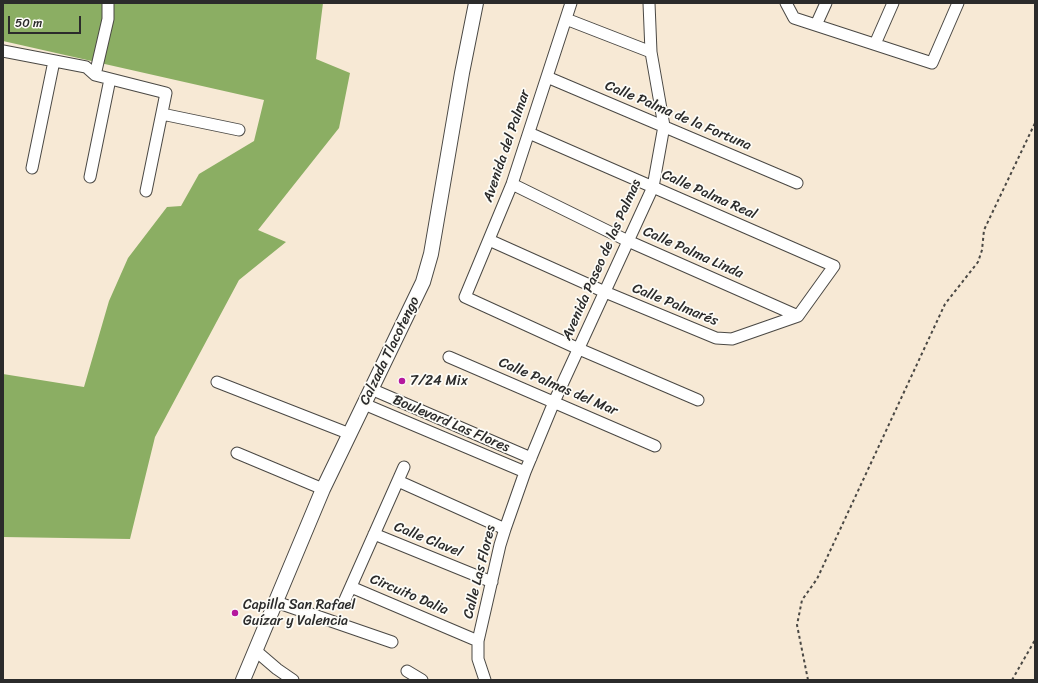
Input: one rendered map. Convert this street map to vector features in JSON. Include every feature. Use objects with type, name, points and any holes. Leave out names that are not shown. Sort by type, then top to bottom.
[{"type":"street","points":[[95,75],[108,19],[108,3]]},
{"type":"street","name":"Calzada Tlacotengo","points":[[243,680],[323,489],[423,282],[431,254],[462,73],[476,3]]},
{"type":"street","name":"Avenida del Palmar","points":[[571,3],[512,184],[465,297],[579,349]]},
{"type":"street","name":"Avenida Paseo de las Palmas","points":[[525,472],[554,402],[653,187],[664,126],[650,52],[649,3]]},
{"type":"street","points":[[786,3],[794,18],[932,63],[958,3]]},
{"type":"street","points":[[816,26],[826,3]]},
{"type":"street","points":[[875,44],[893,3]]},
{"type":"street","points":[[566,18],[650,52]]},
{"type":"street","points":[[3,51],[86,67],[95,75],[166,92],[146,191]]},
{"type":"street","points":[[32,168],[54,61]]},
{"type":"street","name":"Calle Palma de la Fortuna","points":[[547,77],[797,182]]},
{"type":"street","points":[[90,177],[110,79]]},
{"type":"street","points":[[162,114],[239,130]]},
{"type":"street","name":"Calle Palma Real","points":[[529,133],[834,266],[798,316]]},
{"type":"street","name":"Calle Palma Linda","points":[[512,184],[628,241],[798,316]]},
{"type":"street","name":"Calle Palmarés","points":[[489,240],[604,292],[716,338],[732,339],[798,316]]},
{"type":"street","points":[[579,349],[698,400]]},
{"type":"street","name":"Calle Palmas del Mar","points":[[449,357],[655,446]]},
{"type":"street","points":[[217,382],[350,434]]},
{"type":"street","name":"Boulevard Las Flores","points":[[372,389],[531,458]]},
{"type":"street","name":"Boulevard Las Flores","points":[[364,404],[525,472]]},
{"type":"street","points":[[236,453],[323,489]]},
{"type":"street","name":"Circuito Dalia","points":[[344,602],[404,467]]},
{"type":"street","name":"Calle Las Flores","points":[[485,680],[478,659],[478,641],[505,529],[525,472]]},
{"type":"street","points":[[398,482],[505,529]]},
{"type":"street","name":"Calle Clavel","points":[[374,534],[492,582]]},
{"type":"street","name":"Circuito Dalia","points":[[351,587],[478,641]]},
{"type":"street","points":[[276,602],[392,642]]},
{"type":"street","points":[[256,651],[277,670],[293,680]]},
{"type":"street","points":[[407,671],[419,680]]},
{"type":"path","points":[[808,680],[797,625],[802,600],[817,579],[945,304],[978,262],[982,250],[984,230],[1035,123]]},
{"type":"path","points":[[1012,680],[1035,640]]},
{"type":"green space","points":[[3,3],[323,3],[316,59],[350,73],[339,128],[258,230],[286,242],[239,280],[155,437],[130,539],[3,537],[3,374],[84,387],[109,301],[128,258],[167,207],[181,206],[199,174],[254,141],[264,100],[3,41]]},
{"type":"place","name":"7/24 Mix","points":[[402,381]]},
{"type":"place","name":"Capilla San Rafael Guízar y Valencia","points":[[235,613]]}]
